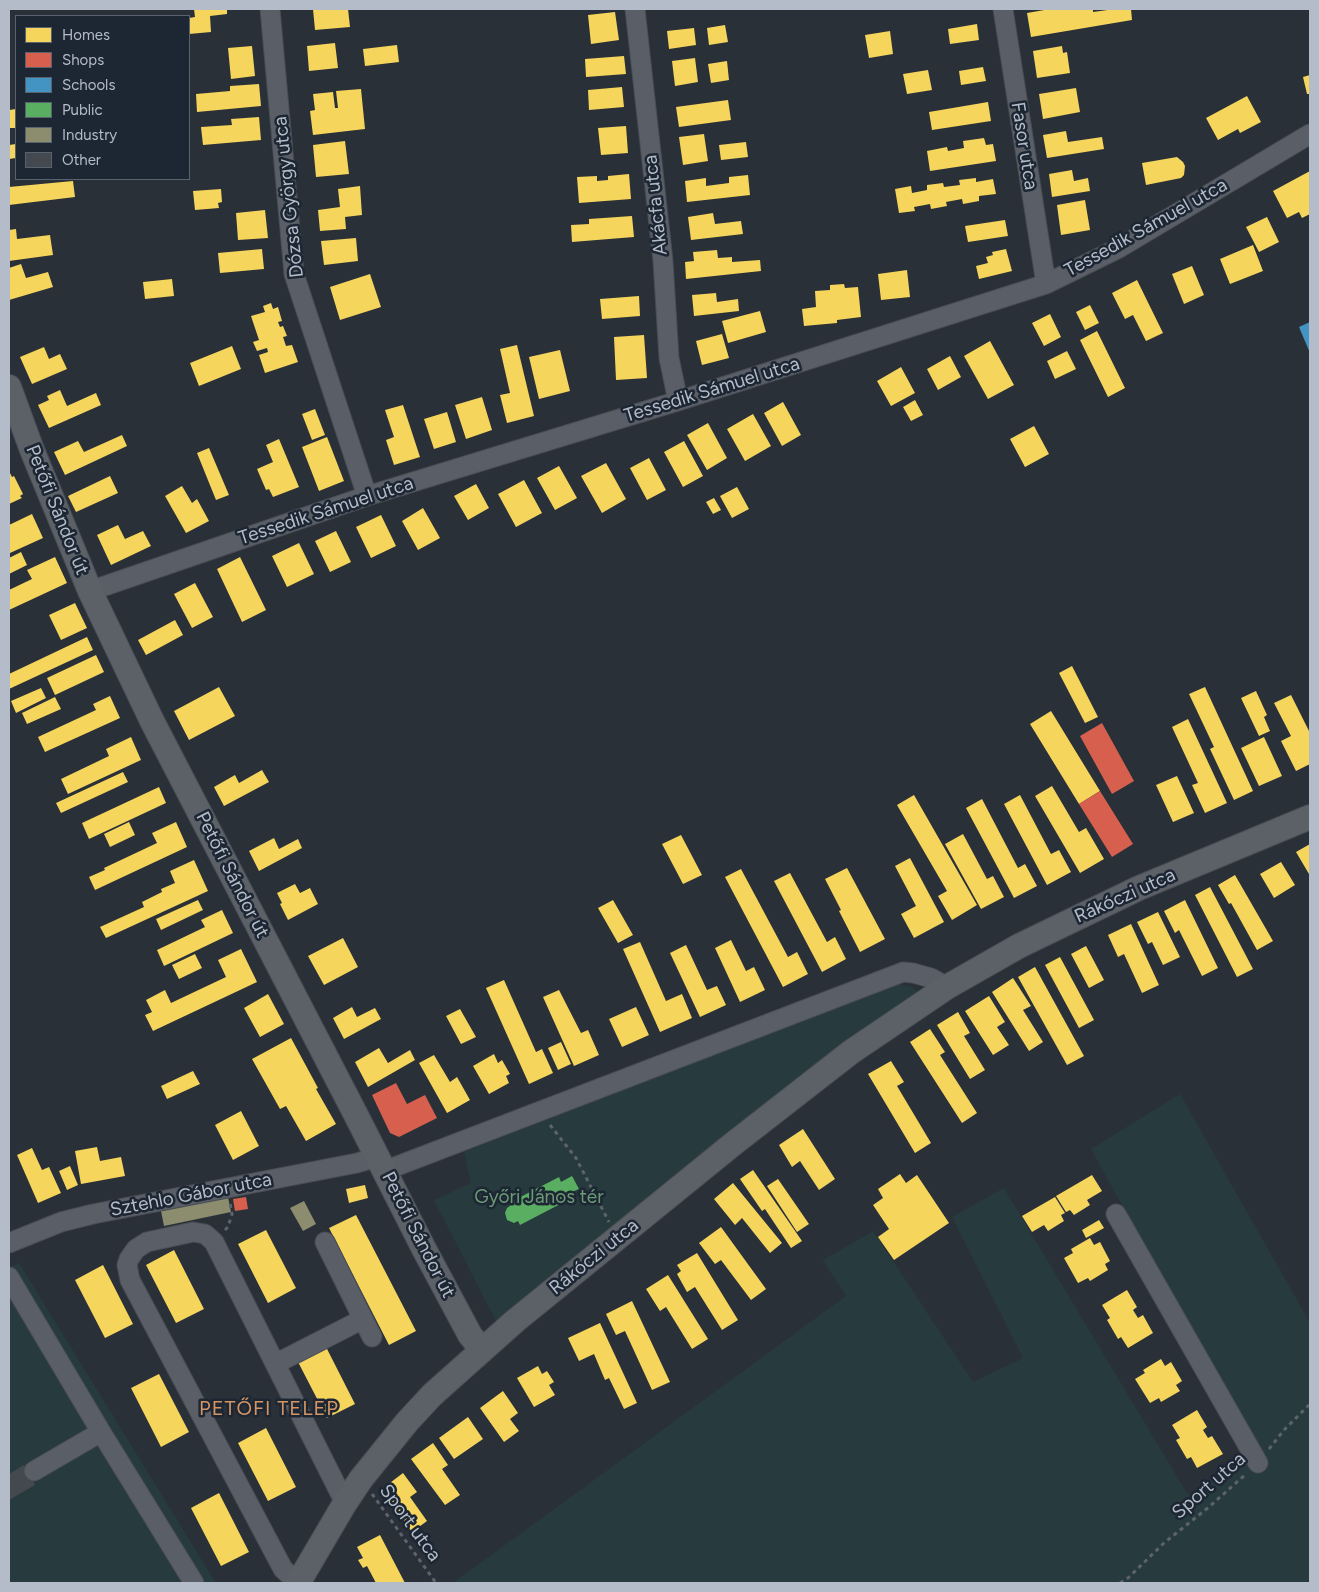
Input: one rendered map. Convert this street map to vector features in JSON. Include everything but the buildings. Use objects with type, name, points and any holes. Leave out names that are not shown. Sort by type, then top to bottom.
[{"type":"main road","name":"Petőfi Sándor út","points":[[9,387],[32,450],[90,591],[152,721],[424,1250],[470,1335],[482,1350]]},
{"type":"main road","name":"Rákóczi utca","points":[[298,1583],[361,1479],[407,1422],[432,1395],[515,1321],[733,1144],[851,1052],[946,987],[1018,946],[1138,888],[1310,817]]},
{"type":"street","name":"Dózsa György utca","points":[[270,9],[294,274],[367,496]]},
{"type":"street","name":"Akácfa utca","points":[[635,9],[663,262],[669,358],[678,401]]},
{"type":"street","name":"Fasor utca","points":[[1003,9],[1046,284]]},
{"type":"street","name":"Tessedik Sámuel utca","points":[[90,591],[367,496],[678,401],[1046,284],[1119,248],[1310,134]]},
{"type":"street","points":[[381,1164],[539,1111],[903,972],[914,972],[931,978],[946,987]]},
{"type":"street","name":"Sztehlo Gábor utca","points":[[9,1244],[61,1222],[93,1214],[357,1163],[381,1164]]},
{"type":"street","points":[[1116,1214],[1258,1463]]},
{"type":"street","points":[[298,1583],[283,1569],[134,1288],[127,1265],[131,1254],[136,1249],[146,1242],[193,1232],[205,1234],[214,1242],[345,1503]]},
{"type":"street","points":[[325,1242],[372,1337]]},
{"type":"street","points":[[9,1277],[194,1583]]},
{"type":"street","points":[[275,1364],[363,1319]]},
{"type":"street","points":[[34,1471],[101,1432]]},
{"type":"path","points":[[539,1111],[576,1158],[618,1238]]},
{"type":"path","points":[[214,1242],[228,1227],[232,1214],[228,1188]]},
{"type":"path","name":"Sport utca","points":[[1120,1583],[1258,1463],[1284,1430],[1310,1404]]},
{"type":"path","name":"Sport utca","points":[[361,1479],[436,1583]]},
{"type":"green space","name":"Győri János tér","points":[[897,984],[912,987],[918,993],[840,1045],[496,1321],[434,1200],[471,1183],[464,1152]]},
{"type":"green space","points":[[1180,1094],[1310,1323],[1310,1583],[453,1583],[846,1296],[823,1260],[873,1231],[973,1382],[1023,1358],[952,1217],[1004,1188],[1188,1495],[1255,1446],[1091,1149]]},
{"type":"green space","points":[[19,1263],[216,1583],[9,1583],[9,1268]]},
{"type":"district","name":"PETŐFI TELEP","points":[[269,1409]]}]
